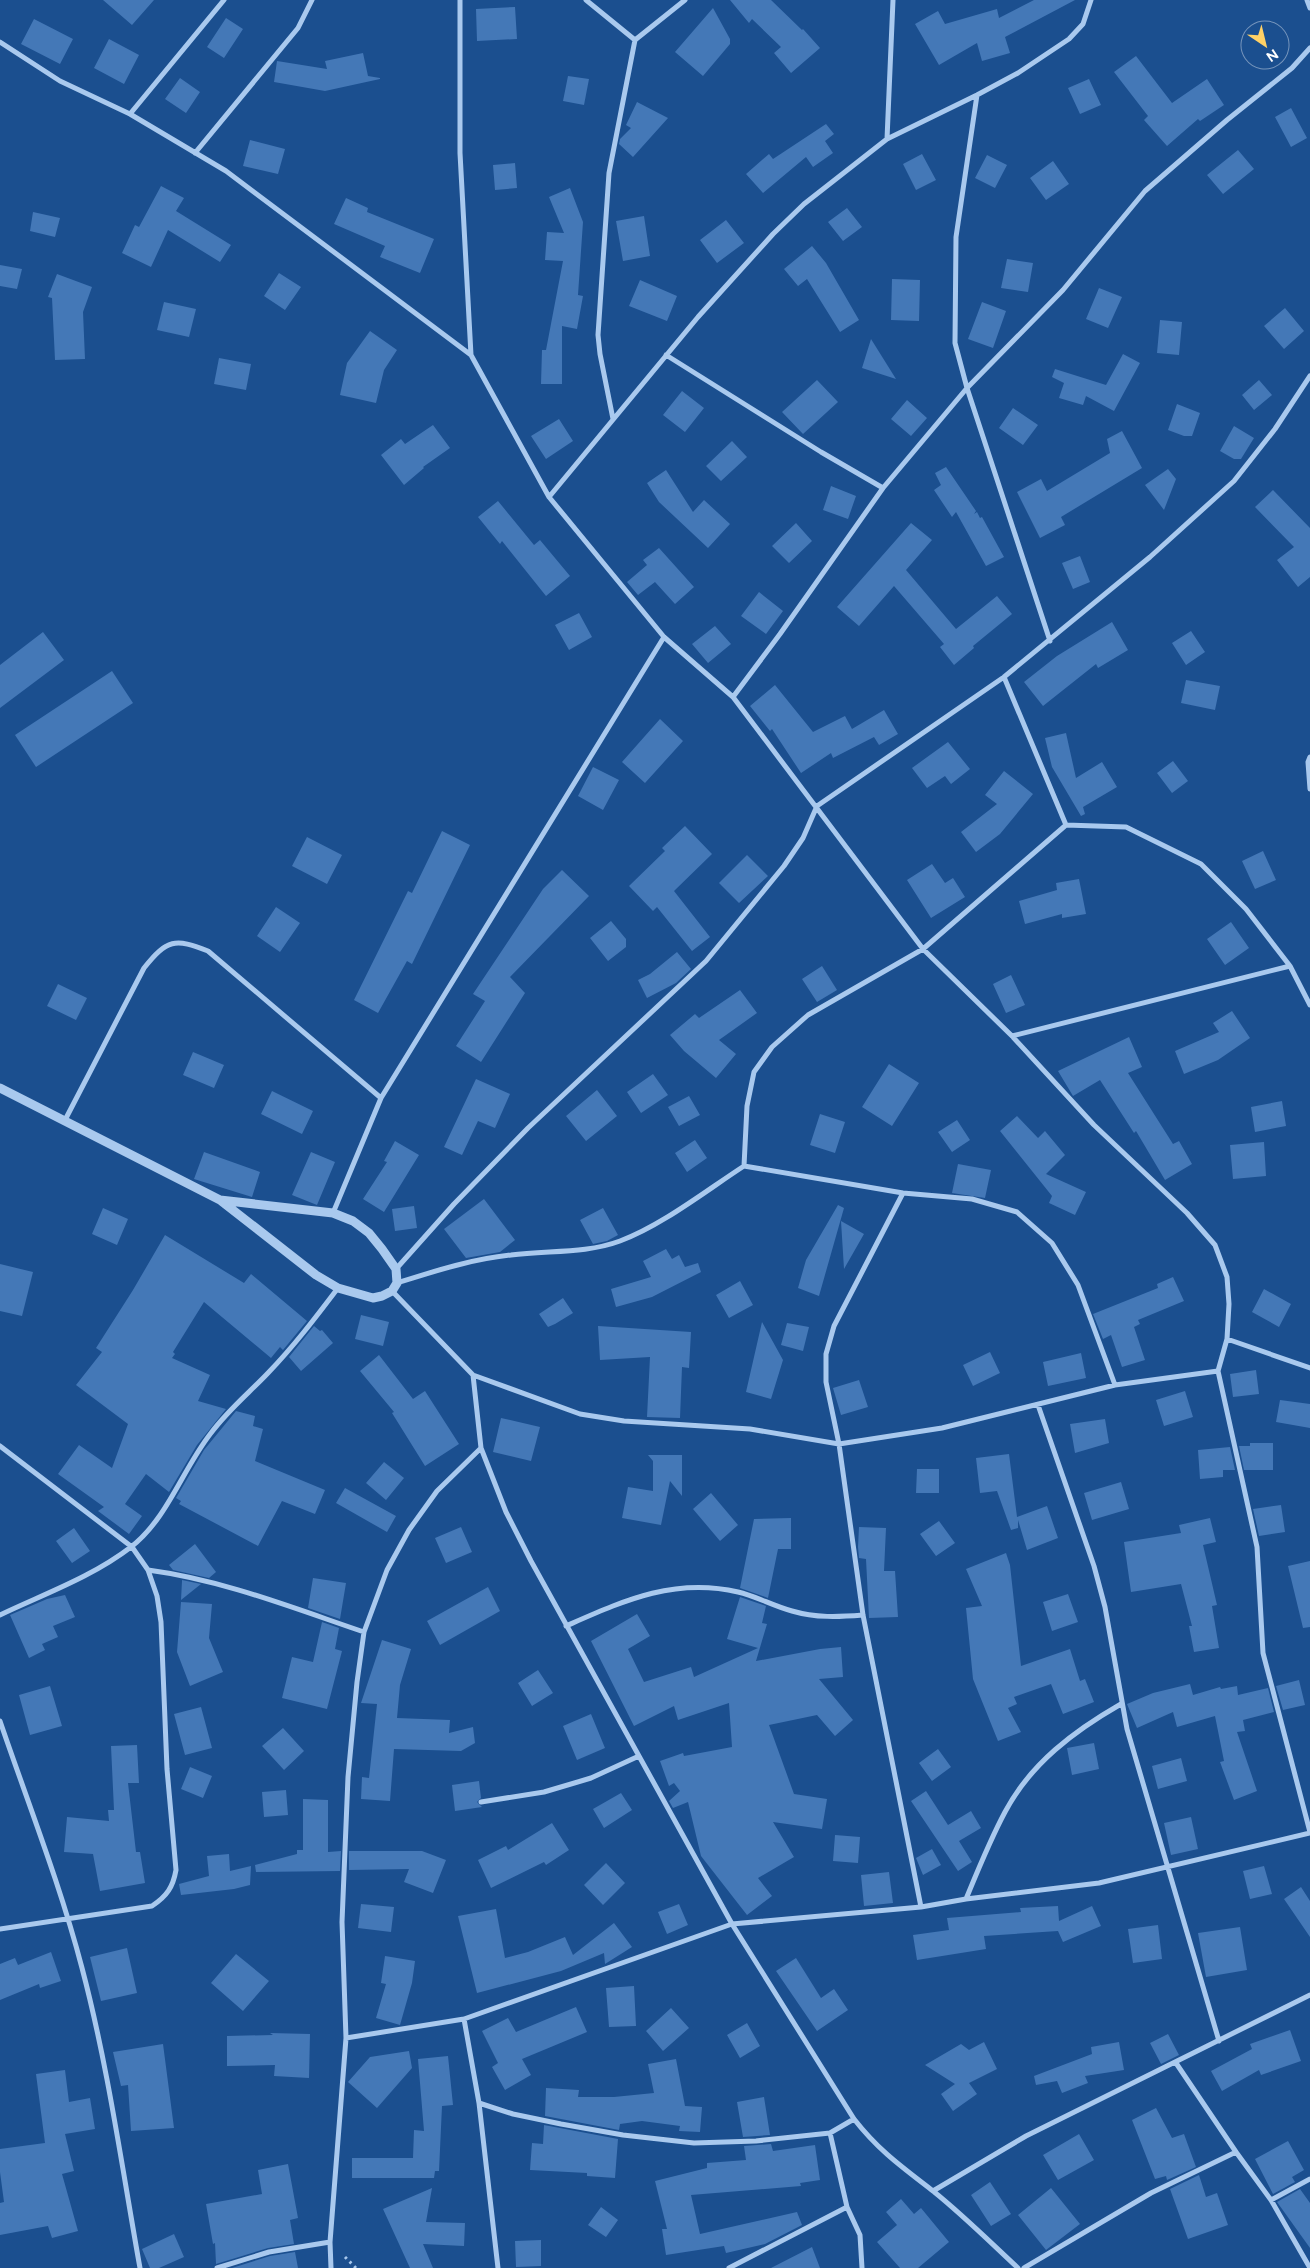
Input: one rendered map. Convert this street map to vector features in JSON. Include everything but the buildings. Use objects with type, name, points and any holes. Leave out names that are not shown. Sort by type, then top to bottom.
[{"type":"street","points":[[130,114],[224,0]]},
{"type":"street","points":[[195,153],[298,28],[312,0]]},
{"type":"street","points":[[460,0],[460,153],[471,355]]},
{"type":"street","points":[[586,0],[635,40]]},
{"type":"street","points":[[613,419],[600,354],[598,334],[609,172],[635,40],[685,0]]},
{"type":"street","points":[[887,139],[893,0]]},
{"type":"street","points":[[550,497],[666,355],[773,234],[804,204],[887,139],[977,95],[1018,72],[1069,39],[1083,24],[1090,8],[1091,0]]},
{"type":"street","points":[[1307,0],[1310,8]]},
{"type":"street","points":[[0,42],[60,81],[130,114],[226,171],[471,355],[550,497],[664,638],[733,696],[924,949],[1012,1036],[1094,1125],[1187,1213],[1215,1245],[1227,1277],[1229,1304],[1227,1339],[1218,1371],[1257,1547],[1263,1653],[1310,1832],[1169,1868],[1090,1884],[966,1899],[921,1907],[732,1924],[464,2018],[346,2038]]},
{"type":"street","points":[[733,696],[780,634],[883,488],[966,388],[1063,290],[1145,190],[1292,68],[1310,48]]},
{"type":"street","points":[[977,95],[956,236],[955,343],[966,388],[1050,641]]},
{"type":"street","points":[[666,355],[820,452],[883,488]]},
{"type":"street","points":[[1218,1371],[1116,1386],[942,1428],[840,1444],[750,1429],[624,1421],[580,1414],[473,1376],[394,1287],[396,1269],[454,1204],[528,1128],[706,961],[784,866],[804,838],[817,806],[1004,677],[1150,557],[1234,481],[1275,429],[1310,376]]},
{"type":"street","points":[[333,1213],[381,1098],[664,638]]},
{"type":"street","points":[[1004,677],[1066,825]]},
{"type":"street","points":[[1310,756],[1308,762],[1310,788]]},
{"type":"street","points":[[744,1166],[747,1106],[754,1072],[772,1046],[808,1015],[924,949],[1066,825],[1126,827],[1201,864],[1246,908],[1290,966],[1310,1005]]},
{"type":"street","points":[[64,1122],[144,968],[155,954],[170,944],[184,942],[208,951],[381,1098]]},
{"type":"street","points":[[1012,1036],[1290,966]]},
{"type":"street","points":[[0,1088],[220,1200],[316,1275],[338,1288],[373,1298],[382,1296],[394,1287],[470,1260],[512,1254],[589,1250],[622,1241],[662,1219],[744,1166],[903,1193],[972,1199],[1016,1212],[1052,1243],[1078,1285],[1116,1386]]},
{"type":"street","points":[[903,1193],[834,1326],[826,1354],[826,1382],[840,1444],[863,1615],[921,1907]]},
{"type":"street","points":[[220,1200],[333,1213],[353,1222],[369,1233],[396,1269]]},
{"type":"street","points":[[0,1615],[102,1567],[132,1546],[152,1528],[188,1465],[210,1434],[234,1405],[268,1374],[306,1330],[338,1288]]},
{"type":"street","points":[[1227,1339],[1310,1368]]},
{"type":"street","points":[[473,1376],[481,1448],[506,1512],[566,1626],[732,1924],[854,2120],[872,2142],[892,2161],[933,2191],[1018,2268]]},
{"type":"street","points":[[1038,1405],[1098,1582],[1105,1607],[1121,1704],[1219,2042]]},
{"type":"street","points":[[0,1446],[132,1546],[148,1570],[157,1596],[161,1622],[167,1769],[176,1870],[174,1883],[166,1897],[152,1906],[0,1929]]},
{"type":"street","points":[[331,2268],[330,2242],[346,2038],[342,1922],[348,1777],[364,1632],[387,1570],[409,1530],[436,1491],[481,1448]]},
{"type":"street","points":[[148,1570],[223,1584],[364,1632]]},
{"type":"street","points":[[566,1626],[624,1601],[672,1587],[704,1587],[738,1592],[810,1616],[863,1615]]},
{"type":"street","points":[[966,1899],[1005,1811],[1021,1787],[1043,1760],[1064,1741],[1084,1725],[1121,1704]]},
{"type":"street","points":[[0,1721],[68,1918],[96,2027],[140,2268]]},
{"type":"street","points":[[480,1802],[544,1792],[591,1778],[638,1756]]},
{"type":"street","points":[[933,2191],[1026,2136],[1219,2042],[1310,1995]]},
{"type":"street","points":[[464,2018],[480,2103],[498,2268]]},
{"type":"street","points":[[1176,2063],[1271,2200],[1310,2268]]},
{"type":"street","points":[[480,2103],[513,2114],[561,2124],[623,2135],[694,2143],[756,2141],[830,2133],[854,2120]]},
{"type":"street","points":[[830,2133],[847,2207],[860,2235],[863,2254],[862,2268]]},
{"type":"street","points":[[1024,2268],[1151,2193],[1236,2152]]},
{"type":"street","points":[[1271,2200],[1310,2179]]},
{"type":"street","points":[[728,2268],[847,2207]]},
{"type":"street","points":[[217,2268],[269,2252],[330,2242]]}]
